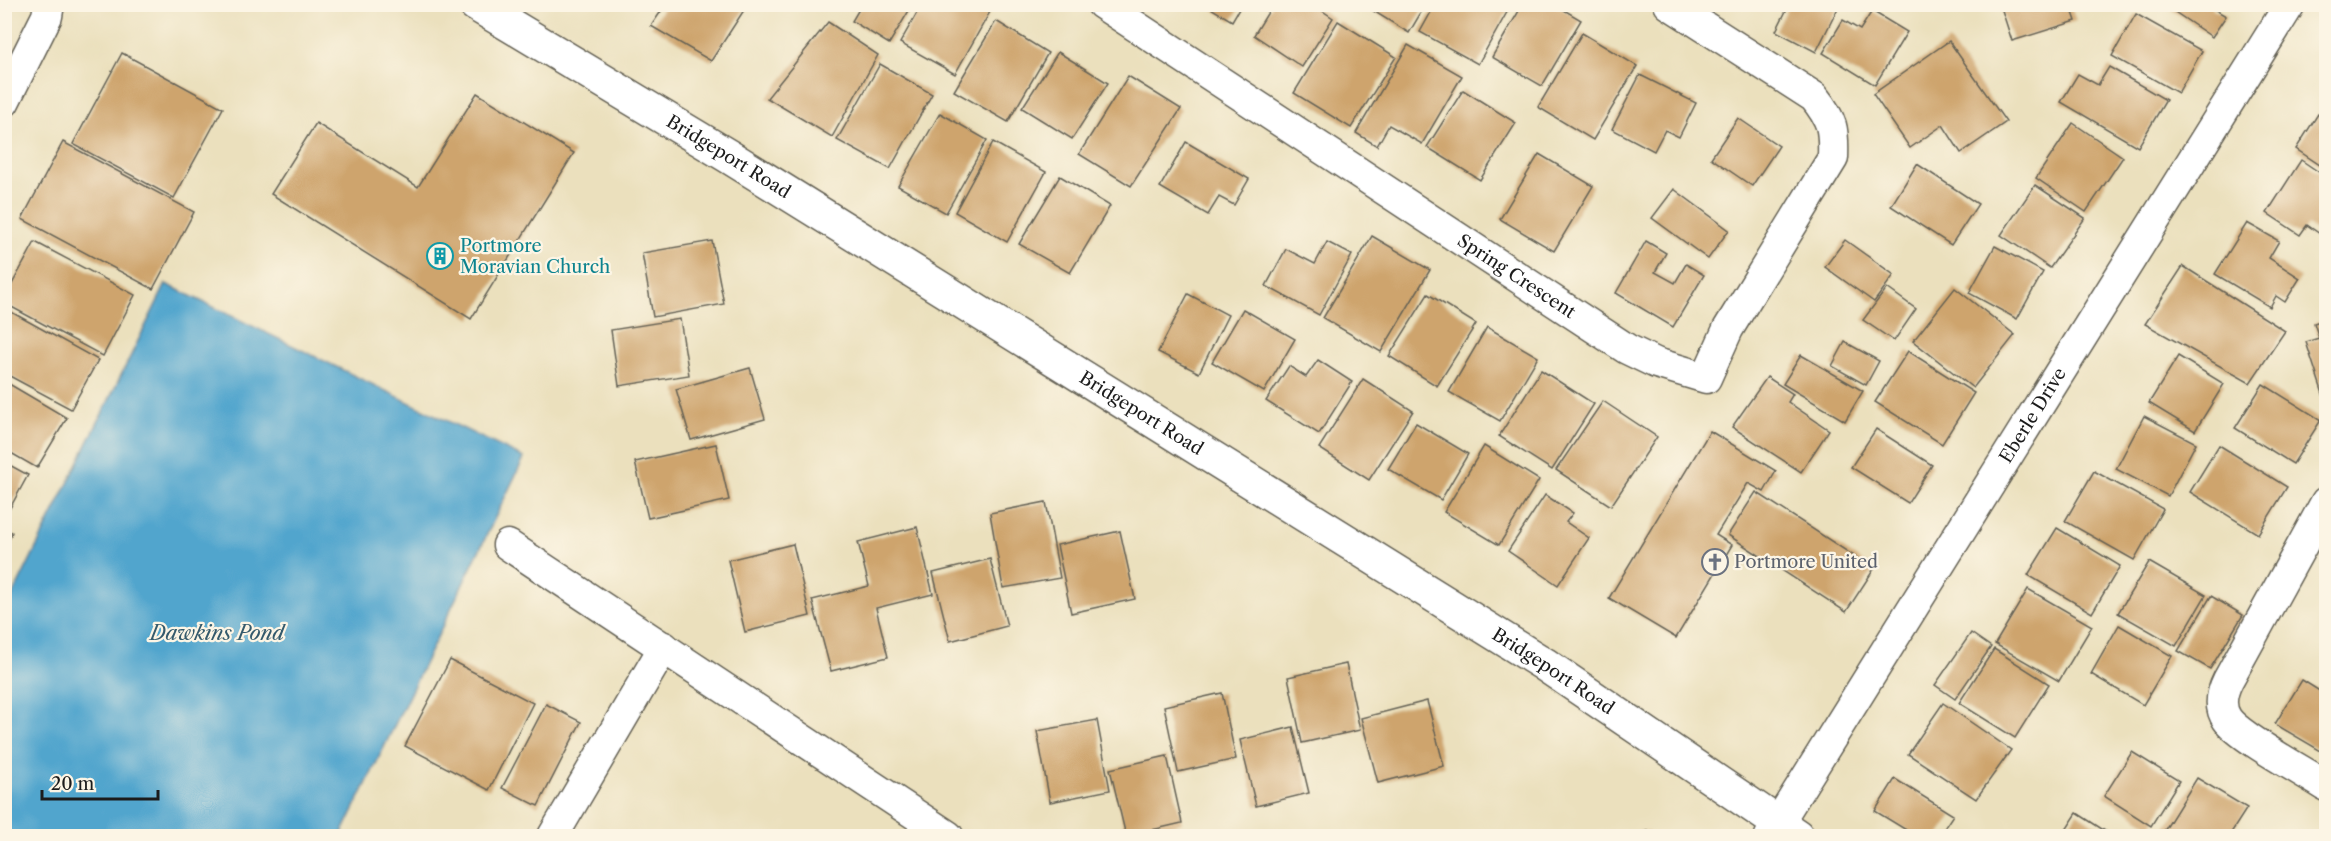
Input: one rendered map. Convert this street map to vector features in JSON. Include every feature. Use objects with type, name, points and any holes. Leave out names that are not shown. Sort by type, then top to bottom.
[{"type":"main road","name":"Bridgeport Road","points":[[491,8],[1544,664],[1781,832]]},
{"type":"street","points":[[4,102],[43,24],[49,4]]},
{"type":"street","name":"Spring Crescent","points":[[1102,4],[1627,349],[1656,363],[1706,378],[1728,329],[1833,158],[1834,132],[1826,113],[1814,97],[1669,4]]},
{"type":"street","name":"Eberle Drive","points":[[1781,832],[2290,4]]},
{"type":"street","points":[[2326,502],[2228,680],[2222,693],[2222,707],[2227,719],[2240,732],[2326,786]]},
{"type":"street","points":[[508,545],[948,837]]},
{"type":"street","points":[[553,837],[664,647]]},
{"type":"water","name":"Dawkins Pond","points":[[166,284],[524,458],[341,836],[5,836],[5,611]]},
{"type":"building","points":[[666,4],[748,4],[711,61],[651,26]]},
{"type":"building","points":[[862,4],[913,4],[889,44],[852,21]]},
{"type":"building","points":[[922,4],[981,4],[991,10],[955,74],[900,43]]},
{"type":"building","points":[[1204,4],[1242,4],[1232,21]]},
{"type":"building","points":[[1273,4],[1312,4],[1333,18],[1302,67],[1254,35]]},
{"type":"building","points":[[1362,4],[1426,4],[1409,33]]},
{"type":"building","points":[[1523,4],[1554,4],[1581,20],[1542,86],[1492,57]]},
{"type":"building","points":[[1783,4],[1840,4],[1816,52],[1776,31],[1788,7]]},
{"type":"building","points":[[2000,4],[2070,4],[2076,21],[2012,41]]},
{"type":"building","points":[[2163,4],[2214,4],[2212,8],[2226,16],[2212,37]]},
{"type":"building","points":[[1435,5],[1511,5],[1478,64],[1420,32]]},
{"type":"building","points":[[1872,11],[1907,32],[1875,85],[1823,53],[1843,20],[1860,30]]},
{"type":"building","points":[[2136,14],[2202,51],[2178,93],[2112,56]]},
{"type":"building","points":[[996,21],[1048,53],[1008,122],[954,91]]},
{"type":"building","points":[[1338,21],[1396,57],[1351,128],[1294,93]]},
{"type":"building","points":[[828,22],[878,55],[832,137],[767,98]]},
{"type":"building","points":[[1582,33],[1637,66],[1593,140],[1538,107]]},
{"type":"building","points":[[1949,41],[2006,122],[1961,153],[1943,125],[1910,148],[1873,94]]},
{"type":"building","points":[[1408,45],[1462,76],[1422,144],[1389,125],[1377,146],[1356,133]]},
{"type":"building","points":[[1058,52],[1108,83],[1072,139],[1022,108]]},
{"type":"building","points":[[122,53],[223,108],[174,198],[73,144]]},
{"type":"building","points":[[880,64],[932,94],[890,169],[837,140]]},
{"type":"building","points":[[2109,67],[2166,100],[2138,147],[2061,102],[2078,74],[2098,85]]},
{"type":"building","points":[[1640,75],[1696,103],[1679,137],[1665,130],[1654,151],[1612,129]]},
{"type":"building","points":[[1128,76],[1181,109],[1131,186],[1079,154]]},
{"type":"building","points":[[1463,90],[1516,123],[1480,180],[1427,147]]},
{"type":"building","name":"Portmore Moravian Church","points":[[477,93],[574,153],[471,319],[271,194],[316,123],[418,187]]},
{"type":"building","points":[[940,113],[987,140],[946,213],[898,186]]},
{"type":"building","points":[[2318,114],[2326,119],[2326,169],[2296,149]]},
{"type":"building","points":[[1738,118],[1779,146],[1752,186],[1711,158]]},
{"type":"building","points":[[2073,123],[2123,157],[2086,212],[2036,178]]},
{"type":"building","points":[[63,142],[194,212],[153,289],[22,219]]},
{"type":"building","points":[[993,142],[1046,172],[1007,242],[955,212]]},
{"type":"building","points":[[1186,142],[1249,179],[1234,205],[1219,197],[1208,215],[1160,187]]},
{"type":"building","points":[[1539,154],[1593,186],[1554,251],[1500,219]]},
{"type":"building","points":[[2301,160],[2326,177],[2326,238],[2307,225],[2300,235],[2267,213]]},
{"type":"building","points":[[1917,164],[1978,204],[1951,245],[1891,206]]},
{"type":"building","points":[[1060,176],[1110,206],[1070,273],[1019,244]]},
{"type":"building","points":[[2035,185],[2085,218],[2050,268],[2001,235]]},
{"type":"building","points":[[1674,189],[1729,230],[1708,259],[1652,218]]},
{"type":"building","points":[[2247,223],[2279,241],[2269,258],[2300,278],[2285,302],[2276,296],[2270,307],[2215,274]]},
{"type":"building","points":[[1372,236],[1430,270],[1381,352],[1323,318]]},
{"type":"building","points":[[1845,240],[1894,275],[1874,302],[1825,267]]},
{"type":"building","points":[[712,241],[724,304],[653,317],[642,253]]},
{"type":"building","points":[[1646,241],[1666,253],[1655,272],[1675,283],[1686,264],[1704,275],[1673,327],[1616,293]]},
{"type":"building","points":[[35,242],[135,295],[103,356],[4,303],[4,299]]},
{"type":"building","points":[[1327,242],[1352,255],[1319,315],[1266,286],[1286,249],[1315,264]]},
{"type":"building","points":[[1995,246],[2043,272],[2017,319],[1969,293]]},
{"type":"building","points":[[2183,266],[2285,331],[2250,383],[2145,324]]},
{"type":"building","points":[[1887,288],[1916,309],[1894,341],[1863,320]]},
{"type":"building","points":[[1955,288],[2015,335],[1973,388],[1913,341]]},
{"type":"building","points":[[1188,294],[1228,315],[1199,373],[1158,352]]},
{"type":"building","points":[[1428,294],[1476,324],[1437,386],[1389,356]]},
{"type":"building","points":[[4,308],[98,360],[71,409],[4,373]]},
{"type":"building","points":[[1243,309],[1295,339],[1264,392],[1212,362]]},
{"type":"building","points":[[680,319],[689,375],[619,386],[611,330]]},
{"type":"building","points":[[2326,319],[2326,403],[2306,342],[2319,338],[2314,323]]},
{"type":"building","points":[[1487,327],[1538,357],[1500,421],[1449,392]]},
{"type":"building","points":[[1845,342],[1879,361],[1866,385],[1832,366]]},
{"type":"building","points":[[1908,351],[1974,393],[1942,444],[1875,402]]},
{"type":"building","points":[[1801,355],[1863,391],[1845,421],[1783,384]]},
{"type":"building","points":[[2178,356],[2224,384],[2195,431],[2149,403]]},
{"type":"building","points":[[1318,360],[1352,382],[1319,434],[1266,401],[1289,366],[1306,377]]},
{"type":"building","points":[[750,368],[765,419],[691,440],[676,389]]},
{"type":"building","points":[[1541,370],[1594,404],[1552,470],[1499,436]]},
{"type":"building","points":[[1767,377],[1793,394],[1788,402],[1829,430],[1801,472],[1732,427]]},
{"type":"building","points":[[1363,379],[1413,411],[1369,480],[1319,448]]},
{"type":"building","points":[[4,381],[67,418],[37,468],[4,449]]},
{"type":"building","points":[[2263,384],[2321,420],[2293,464],[2235,428]]},
{"type":"building","points":[[1603,401],[1657,437],[1611,506],[1556,470]]},
{"type":"building","points":[[2144,416],[2196,443],[2168,496],[2116,469]]},
{"type":"building","points":[[1416,423],[1468,454],[1441,500],[1388,469]]},
{"type":"building","points":[[1876,429],[1932,465],[1908,503],[1851,467]]},
{"type":"building","points":[[1710,431],[1776,471],[1764,492],[1748,483],[1716,535],[1732,545],[1676,638],[1609,598]]},
{"type":"building","points":[[716,444],[729,500],[648,518],[635,462]]},
{"type":"building","points":[[2219,445],[2287,487],[2258,534],[2190,492]]},
{"type":"building","points":[[1484,446],[1539,480],[1499,545],[1444,512]]},
{"type":"building","points":[[4,462],[28,475],[4,519]]},
{"type":"building","points":[[2094,471],[2163,509],[2134,560],[2065,521]]},
{"type":"building","points":[[1756,492],[1874,569],[1846,612],[1728,535]]},
{"type":"building","points":[[1545,495],[1573,513],[1566,522],[1589,538],[1558,585],[1508,551]]},
{"type":"building","points":[[1046,502],[1060,578],[1003,588],[990,513]]},
{"type":"building","points":[[917,527],[933,594],[876,608],[888,657],[831,671],[812,600],[869,586],[858,542]]},
{"type":"building","points":[[4,528],[12,532],[5,551],[4,551]]},
{"type":"building","points":[[2057,528],[2120,566],[2092,613],[2028,575]]},
{"type":"building","points":[[1120,531],[1135,599],[1071,613],[1057,545]]},
{"type":"building","points":[[793,544],[810,616],[745,632],[728,560]]},
{"type":"building","points":[[990,559],[1007,626],[950,641],[933,573]]},
{"type":"building","points":[[2149,562],[2206,595],[2176,646],[2118,613]]},
{"type":"building","points":[[2028,589],[2092,626],[2059,681],[1995,644]]},
{"type":"building","points":[[2211,596],[2243,615],[2210,669],[2178,651]]},
{"type":"building","points":[[2119,625],[2172,656],[2143,705],[2091,674]]},
{"type":"building","points":[[1971,633],[1991,647],[1955,699],[1935,685]]},
{"type":"building","points":[[1994,649],[2049,684],[2015,738],[1959,703]]},
{"type":"building","points":[[450,660],[533,703],[489,790],[405,746]]},
{"type":"building","points":[[1346,664],[1360,730],[1302,743],[1288,677]]},
{"type":"building","points":[[2302,680],[2326,695],[2326,754],[2275,724]]},
{"type":"building","points":[[1222,693],[1236,759],[1178,772],[1164,706]]},
{"type":"building","points":[[1427,701],[1444,766],[1378,783],[1361,718]]},
{"type":"building","points":[[1943,703],[2011,750],[1976,799],[1908,754]]},
{"type":"building","points":[[546,704],[581,722],[538,806],[502,788]]},
{"type":"building","points":[[1097,720],[1110,790],[1050,802],[1037,731]]},
{"type":"building","points":[[1293,727],[1309,793],[1256,806],[1240,740]]},
{"type":"building","points":[[2132,752],[2179,781],[2151,826],[2104,796]]},
{"type":"building","points":[[1167,756],[1182,823],[1126,836],[1110,769]]},
{"type":"building","points":[[2197,778],[2247,808],[2229,836],[2161,836]]},
{"type":"building","points":[[1895,779],[1953,815],[1939,836],[1916,836],[1875,811]]},
{"type":"building","points":[[2077,813],[2113,836],[2062,836]]},
{"type":"building","points":[[1648,831],[1649,836],[1625,836]]},
{"type":"place","name":"Portmore Moravian Church","points":[[440,256]]},
{"type":"place","name":"Portmore United","points":[[1715,562]]}]
